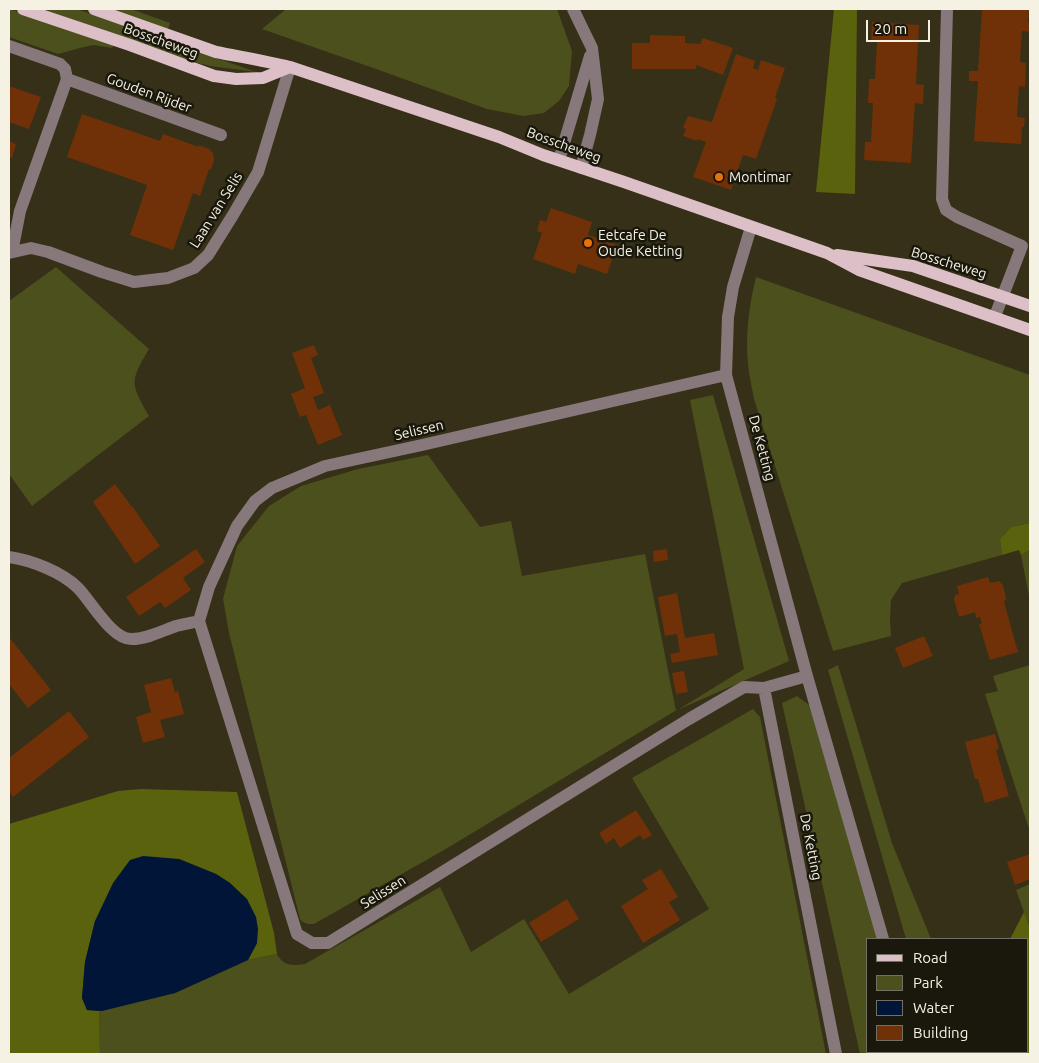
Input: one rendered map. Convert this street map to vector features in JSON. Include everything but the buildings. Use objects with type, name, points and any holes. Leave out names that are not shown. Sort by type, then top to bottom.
[{"type":"main road","name":"Bosscheweg","points":[[23,9],[214,76],[236,79],[263,78],[290,67]]},
{"type":"main road","name":"Bosscheweg","points":[[94,9],[216,52],[290,67],[499,136],[581,168],[827,253],[859,270],[995,316],[1030,330]]},
{"type":"main road","name":"Bosscheweg","points":[[827,253],[913,266],[1030,306]]},
{"type":"street","points":[[573,9],[592,48],[598,98],[581,168]]},
{"type":"street","points":[[947,9],[942,198],[946,210],[957,217],[1026,244],[995,316]]},
{"type":"street","points":[[9,46],[60,64],[64,68],[67,79],[20,211],[10,252]]},
{"type":"street","points":[[560,160],[592,48]]},
{"type":"street","name":"Laan van Selis","points":[[10,252],[31,248],[48,252],[134,282],[168,278],[194,268],[208,255],[258,172],[290,67]]},
{"type":"street","name":"Gouden Rijder","points":[[67,79],[221,135]]},
{"type":"street","name":"De Ketting","points":[[751,227],[732,287],[728,317],[726,375],[807,676],[883,938]]},
{"type":"street","name":"Selissen","points":[[726,375],[325,466],[272,488],[255,501],[237,526],[209,587],[199,622],[297,934],[312,943],[328,943],[689,719],[744,687],[764,688]]},
{"type":"street","points":[[9,557],[24,559],[54,571],[77,587],[117,634],[130,640],[177,626],[199,622]]},
{"type":"street","points":[[764,688],[807,676]]},
{"type":"street","name":"De Ketting","points":[[764,688],[836,1054]]},
{"type":"green space","points":[[9,9],[114,45],[112,48],[94,45],[58,54],[9,37]]},
{"type":"green space","points":[[43,9],[77,9],[256,72],[198,63]]},
{"type":"green space","points":[[109,9],[131,9],[170,23],[168,29]]},
{"type":"green space","points":[[286,9],[557,9],[572,51],[569,86],[559,101],[544,113],[523,116],[487,109],[262,29]]},
{"type":"green space","points":[[834,9],[857,9],[855,194],[816,192]]},
{"type":"green space","points":[[56,267],[149,349],[138,368],[135,382],[138,396],[149,416],[32,506],[9,474],[9,301]]},
{"type":"green space","points":[[756,277],[1030,375],[1030,523],[1011,527],[1000,539],[1002,555],[902,583],[891,600],[891,636],[833,651],[754,399],[748,368],[747,331]]},
{"type":"green space","points":[[713,395],[789,661],[678,709],[744,669],[690,400]]},
{"type":"green space","points":[[428,455],[480,527],[511,521],[522,576],[645,554],[676,711],[444,850],[314,924],[303,922],[300,919],[229,633],[223,599],[237,546],[269,506],[301,486],[358,469]]},
{"type":"green space","points":[[1030,523],[1030,550],[1021,555],[1019,550],[1002,555],[1000,539],[1011,527]]},
{"type":"green space","points":[[1030,550],[1030,601],[1021,555]]},
{"type":"green space","points":[[838,665],[892,843],[931,938],[906,938],[828,670]]},
{"type":"green space","points":[[1030,665],[1030,832],[985,694],[998,691],[993,676]]},
{"type":"green space","points":[[797,696],[821,714],[880,938],[866,938],[866,1053],[885,1054],[860,1054],[782,703]]},
{"type":"green space","points":[[753,709],[760,717],[826,1054],[100,1054],[99,1011],[175,993],[248,960],[277,954],[285,963],[305,964],[440,887],[471,952],[524,919],[569,994],[709,909],[632,778]]},
{"type":"green space","points":[[141,789],[237,792],[274,933],[277,954],[248,960],[257,943],[230,883],[216,874],[179,859],[95,921],[85,962],[82,998],[87,1010],[99,1011],[100,1054],[9,1054],[9,824],[118,791]]},
{"type":"green space","points":[[1030,884],[1030,929],[1016,890]]},
{"type":"green space","points":[[1024,912],[1030,929],[1030,1054],[1004,1053],[1029,1053],[1029,938],[1011,938]]},
{"type":"water","points":[[143,856],[179,859],[216,874],[230,883],[247,899],[256,917],[258,929],[257,943],[248,960],[175,993],[102,1011],[87,1010],[82,998],[85,962],[95,921],[113,883],[130,860]]},
{"type":"place","name":"Montimar","points":[[719,177]]},
{"type":"place","name":"Eetcafe De Oude Ketting","points":[[588,243]]}]
